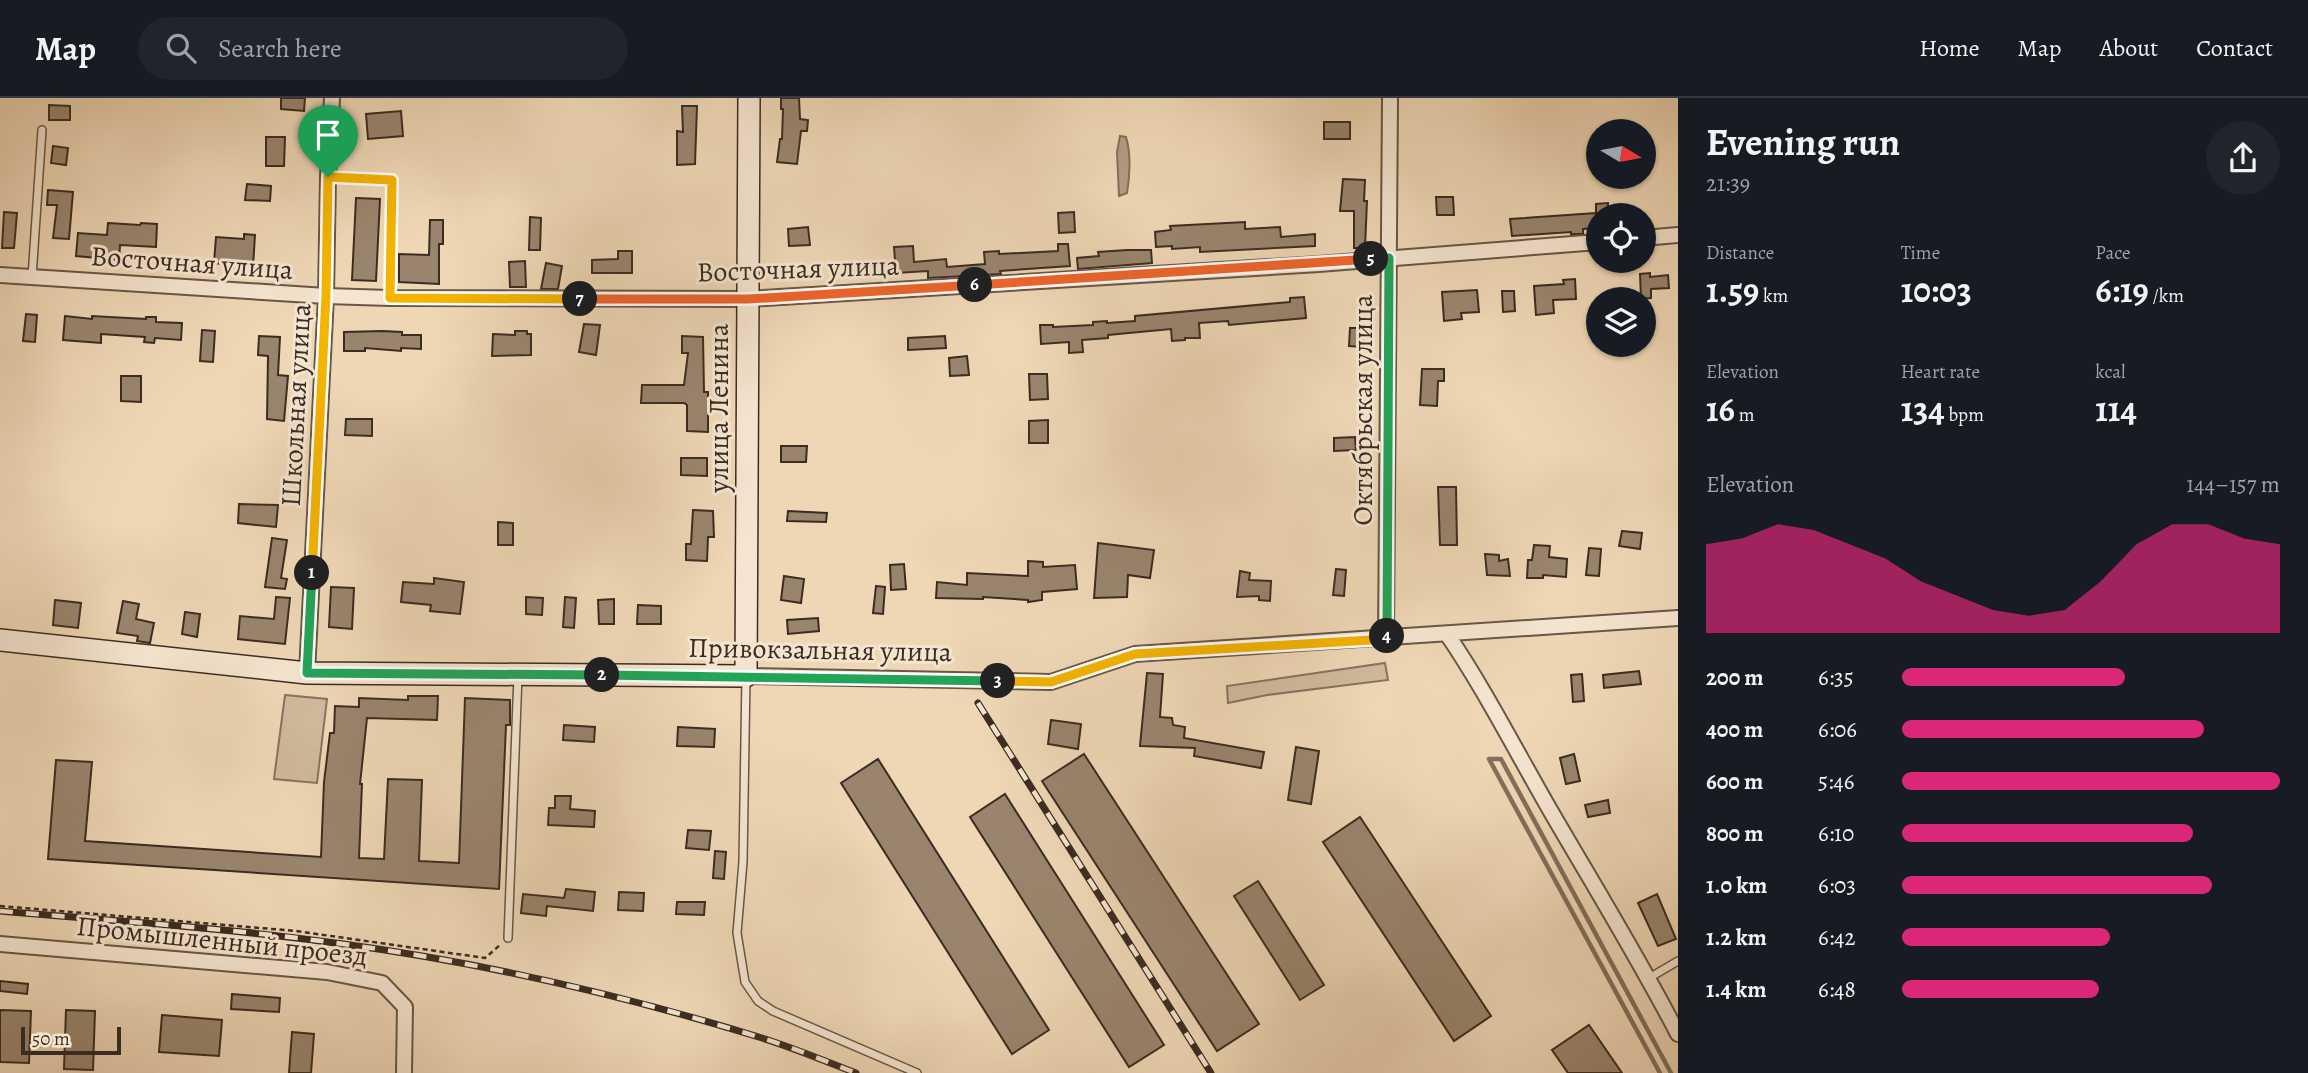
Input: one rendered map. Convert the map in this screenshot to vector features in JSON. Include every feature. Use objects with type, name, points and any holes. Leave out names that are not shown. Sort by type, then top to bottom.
[{"type":"street","name":"Школьная улица","points":[[307,673],[326,296],[332,98]]},
{"type":"street","name":"улица Ленина","points":[[746,676],[749,98]]},
{"type":"street","name":"Октябрьская улица","points":[[1387,639],[1390,98]]},
{"type":"street","points":[[1656,237],[1678,235]]},
{"type":"street","name":"Восточная улица","points":[[0,275],[326,296],[748,299],[1586,243]]},
{"type":"street","name":"Привокзальная улица","points":[[0,640],[307,673],[746,676],[1051,682],[1135,654],[1678,618]]},
{"type":"street","points":[[1447,634],[1468,664],[1548,808],[1649,978],[1678,1034]]},
{"type":"street","name":"Промышленный проезд","points":[[0,944],[327,972],[382,983],[405,1007],[404,1073]]},
{"type":"lane","points":[[32,277],[42,130]]},
{"type":"lane","points":[[328,177],[392,180],[390,298]]},
{"type":"lane","points":[[508,938],[518,675]]},
{"type":"lane","points":[[746,676],[743,862],[737,933],[745,982],[758,1001],[773,1011],[916,1073]]},
{"type":"lane","points":[[1649,978],[1678,961]]},
{"type":"path","points":[[0,906],[296,931],[485,958],[508,938]]},
{"type":"shaded area","points":[[1120,136],[1126,137],[1130,165],[1127,193],[1119,196],[1117,152]]},
{"type":"shaded area","points":[[1385,663],[1388,680],[1267,695],[1228,703],[1227,686]]},
{"type":"shaded area","points":[[285,695],[327,699],[317,783],[274,779]]},
{"type":"building","points":[[281,98],[305,98],[304,111],[281,109]]},
{"type":"building","points":[[781,98],[799,98],[800,119],[808,120],[807,131],[801,131],[797,164],[777,162],[782,139]]},
{"type":"building","points":[[49,105],[70,106],[70,120],[49,120]]},
{"type":"building","points":[[682,106],[697,106],[695,164],[677,165],[677,131],[683,132]]},
{"type":"building","points":[[401,111],[403,136],[368,139],[366,114]]},
{"type":"building","points":[[1324,122],[1350,122],[1350,139],[1324,139]]},
{"type":"building","points":[[266,137],[285,137],[284,166],[266,166]]},
{"type":"building","points":[[53,146],[68,148],[66,165],[51,163]]},
{"type":"building","points":[[1343,179],[1365,180],[1365,248],[1354,248],[1354,211],[1340,211]]},
{"type":"building","points":[[247,184],[271,186],[270,201],[245,200]]},
{"type":"building","points":[[48,190],[73,192],[69,239],[53,238],[57,205],[47,205]]},
{"type":"building","points":[[1436,197],[1453,197],[1454,215],[1437,215]]},
{"type":"building","points":[[356,198],[380,199],[376,281],[352,280]]},
{"type":"building","points":[[4,212],[17,213],[14,248],[2,248]]},
{"type":"building","points":[[1074,212],[1075,232],[1059,233],[1058,213]]},
{"type":"building","points":[[1586,214],[1586,229],[1583,229],[1583,234],[1571,232],[1512,236],[1510,219]]},
{"type":"building","points":[[530,217],[541,218],[540,250],[529,250]]},
{"type":"building","points":[[430,220],[443,220],[443,244],[439,244],[439,284],[399,282],[399,254],[429,255]]},
{"type":"building","points":[[1245,222],[1245,229],[1280,227],[1281,237],[1315,234],[1315,246],[1200,252],[1200,247],[1156,247],[1155,232],[1171,230],[1170,226]]},
{"type":"building","points":[[108,223],[157,224],[156,247],[120,245],[119,260],[76,256],[78,233],[107,235]]},
{"type":"building","points":[[808,227],[810,245],[789,246],[788,229]]},
{"type":"building","points":[[244,234],[255,235],[253,267],[214,263],[216,237],[244,239]]},
{"type":"building","points":[[1058,244],[1068,244],[1070,266],[1000,271],[1001,274],[928,278],[928,271],[896,273],[894,247],[913,246],[914,262],[946,259],[947,267],[985,264],[984,252],[999,251],[999,254],[1058,251]]},
{"type":"building","points":[[1151,250],[1152,263],[1078,269],[1077,258],[1099,256],[1098,252]]},
{"type":"building","points":[[618,251],[632,251],[632,273],[592,273],[592,260],[618,259]]},
{"type":"building","points":[[525,261],[526,287],[510,287],[509,262]]},
{"type":"building","points":[[546,263],[562,266],[558,289],[541,289]]},
{"type":"building","points":[[1650,273],[1650,277],[1668,275],[1669,288],[1641,287],[1640,274]]},
{"type":"building","points":[[1575,279],[1576,299],[1553,300],[1554,313],[1536,315],[1534,286],[1564,284],[1563,280]]},
{"type":"building","points":[[1477,290],[1479,312],[1461,313],[1462,319],[1444,321],[1442,292]]},
{"type":"building","points":[[1502,291],[1514,291],[1515,311],[1503,312]]},
{"type":"building","points":[[1304,297],[1306,318],[1229,325],[1228,321],[1199,323],[1200,338],[1172,341],[1171,329],[1082,340],[1083,352],[1069,353],[1069,342],[1041,344],[1040,325],[1053,327],[1135,321],[1135,316],[1290,302],[1290,298]]},
{"type":"building","points":[[26,314],[37,315],[35,342],[23,341]]},
{"type":"building","points":[[65,316],[92,319],[92,316],[146,319],[156,317],[156,322],[182,323],[181,340],[155,338],[154,343],[144,342],[145,337],[101,334],[101,343],[63,340]]},
{"type":"building","points":[[584,324],[600,325],[596,355],[579,352]]},
{"type":"building","points":[[1350,328],[1364,328],[1363,347],[1349,346]]},
{"type":"building","points":[[202,330],[215,331],[213,362],[200,361]]},
{"type":"building","points":[[382,331],[421,335],[421,349],[401,348],[401,351],[365,348],[365,351],[344,351],[344,332]]},
{"type":"building","points":[[515,331],[527,331],[527,334],[531,334],[531,355],[492,356],[493,334],[515,335]]},
{"type":"building","points":[[259,336],[280,337],[278,375],[288,376],[284,421],[267,419],[268,356],[258,355]]},
{"type":"building","points":[[682,336],[703,337],[704,392],[708,392],[708,432],[687,431],[687,405],[684,403],[641,403],[642,385],[684,385],[688,353],[682,353]]},
{"type":"building","points":[[945,336],[946,348],[908,350],[908,338]]},
{"type":"building","points":[[967,356],[969,375],[950,376],[949,358]]},
{"type":"building","points":[[1422,369],[1444,369],[1444,381],[1438,381],[1437,406],[1420,405]]},
{"type":"building","points":[[1029,374],[1047,374],[1048,399],[1030,400]]},
{"type":"building","points":[[121,376],[141,376],[141,402],[121,401]]},
{"type":"building","points":[[346,419],[372,419],[372,436],[345,435]]},
{"type":"building","points":[[1048,420],[1048,443],[1029,443],[1029,421]]},
{"type":"building","points":[[1355,437],[1356,450],[1334,451],[1334,438]]},
{"type":"building","points":[[781,446],[807,446],[806,462],[781,462]]},
{"type":"building","points":[[681,458],[707,458],[707,476],[681,475]]},
{"type":"building","points":[[1438,487],[1456,487],[1457,545],[1440,545]]},
{"type":"building","points":[[239,504],[278,505],[276,527],[238,523]]},
{"type":"building","points":[[693,510],[713,511],[714,537],[708,537],[707,561],[686,560],[686,544],[691,544]]},
{"type":"building","points":[[788,511],[827,513],[826,522],[787,521]]},
{"type":"building","points":[[498,522],[513,523],[513,545],[498,545]]},
{"type":"building","points":[[1622,531],[1642,533],[1640,549],[1619,546]]},
{"type":"building","points":[[272,538],[287,540],[281,578],[287,579],[285,589],[265,587]]},
{"type":"building","points":[[1098,543],[1154,550],[1150,578],[1128,575],[1127,597],[1094,598]]},
{"type":"building","points":[[1534,545],[1550,546],[1549,557],[1567,559],[1566,577],[1543,575],[1543,578],[1527,578],[1528,560],[1532,560]]},
{"type":"building","points":[[1589,548],[1601,549],[1599,576],[1586,575]]},
{"type":"building","points":[[1485,554],[1499,555],[1499,561],[1508,559],[1510,576],[1487,575]]},
{"type":"building","points":[[1028,561],[1043,562],[1043,567],[1075,565],[1077,589],[1042,592],[1042,600],[1028,602],[983,597],[936,598],[937,582],[967,585],[967,573],[1028,576]]},
{"type":"building","points":[[904,564],[906,589],[891,590],[890,565]]},
{"type":"building","points":[[1336,569],[1346,570],[1344,596],[1333,595]]},
{"type":"building","points":[[1240,571],[1250,573],[1249,580],[1271,581],[1270,601],[1259,600],[1259,596],[1237,597]]},
{"type":"building","points":[[784,576],[804,579],[801,603],[781,600]]},
{"type":"building","points":[[434,578],[464,582],[460,614],[430,611],[431,605],[401,602],[403,582],[434,584]]},
{"type":"building","points":[[876,586],[885,587],[883,614],[873,613]]},
{"type":"building","points":[[331,587],[354,588],[352,629],[329,627]]},
{"type":"building","points":[[276,597],[290,598],[285,644],[238,639],[240,616],[274,619]]},
{"type":"building","points":[[526,597],[543,598],[542,615],[526,614]]},
{"type":"building","points":[[565,597],[576,598],[574,628],[563,627]]},
{"type":"building","points":[[614,599],[614,624],[599,624],[598,600]]},
{"type":"building","points":[[55,600],[81,603],[78,628],[53,625]]},
{"type":"building","points":[[123,601],[139,604],[136,619],[154,623],[150,643],[137,641],[138,636],[117,633]]},
{"type":"building","points":[[638,605],[661,606],[661,624],[637,624]]},
{"type":"building","points":[[185,612],[200,614],[197,637],[182,634]]},
{"type":"building","points":[[818,618],[819,631],[788,634],[787,620]]},
{"type":"building","points":[[1639,671],[1641,684],[1604,688],[1603,675]]},
{"type":"building","points":[[1147,673],[1163,674],[1160,717],[1172,718],[1173,725],[1185,727],[1184,738],[1264,752],[1261,768],[1194,756],[1195,748],[1140,746]]},
{"type":"building","points":[[1582,674],[1584,701],[1573,702],[1571,675]]},
{"type":"building","points":[[408,696],[438,696],[437,720],[367,718],[360,784],[359,858],[384,859],[388,779],[422,780],[419,861],[459,863],[465,698],[510,700],[510,725],[506,725],[499,889],[48,859],[56,760],[92,762],[85,841],[321,857],[324,782],[330,733],[334,733],[335,706],[359,707],[359,698],[408,700]]},
{"type":"building","points":[[1051,720],[1081,724],[1078,749],[1048,744]]},
{"type":"building","points":[[564,725],[595,727],[594,742],[563,740]]},
{"type":"building","points":[[678,727],[715,729],[714,747],[677,746]]},
{"type":"building","points":[[1296,747],[1319,751],[1311,804],[1288,800]]},
{"type":"building","points":[[1084,754],[1259,1024],[1217,1051],[1042,781]]},
{"type":"building","points":[[1574,754],[1580,781],[1566,784],[1560,758]]},
{"type":"building","points":[[878,759],[1049,1030],[1012,1054],[841,783]]},
{"type":"building","points":[[1005,794],[1164,1045],[1129,1067],[970,817]]},
{"type":"building","points":[[555,796],[571,796],[570,809],[595,811],[594,827],[548,825],[549,808],[555,808]]},
{"type":"building","points":[[1608,800],[1610,813],[1588,817],[1585,805]]},
{"type":"building","points":[[1360,817],[1491,1016],[1454,1041],[1323,842]]},
{"type":"building","points":[[688,830],[711,831],[709,850],[686,848]]},
{"type":"building","points":[[715,851],[726,852],[724,879],[713,878]]},
{"type":"building","points":[[1258,881],[1324,985],[1300,1000],[1234,896]]},
{"type":"building","points":[[566,889],[595,892],[593,911],[547,906],[546,916],[521,913],[523,894],[564,898]]},
{"type":"building","points":[[619,892],[644,893],[643,911],[618,910]]},
{"type":"building","points":[[1657,894],[1676,939],[1658,946],[1638,903]]},
{"type":"building","points":[[677,902],[705,902],[704,915],[676,914]]},
{"type":"building","points":[[0,981],[28,984],[27,994],[0,991]]},
{"type":"building","points":[[232,994],[280,998],[279,1012],[231,1009]]},
{"type":"building","points":[[0,1010],[31,1011],[29,1063],[0,1062]]},
{"type":"building","points":[[66,1010],[95,1011],[93,1070],[64,1069]]},
{"type":"building","points":[[162,1015],[222,1020],[219,1056],[159,1052]]},
{"type":"building","points":[[1589,1025],[1622,1073],[1568,1073],[1552,1050]]},
{"type":"building","points":[[292,1032],[314,1034],[311,1073],[289,1073]]},
{"type":"waterway","points":[[1660,1073],[1489,759],[1501,759],[1671,1073]]},
{"type":"railway","points":[[978,703],[1211,1073]]},
{"type":"railway","points":[[0,911],[172,925],[343,944],[502,971],[659,1008],[774,1042],[856,1073]]},
{"type":"route","points":[[328,177],[392,180],[390,298],[748,299],[1389,258],[1387,639],[1135,654],[1051,682],[746,676],[307,673],[326,296],[328,177]]}]
